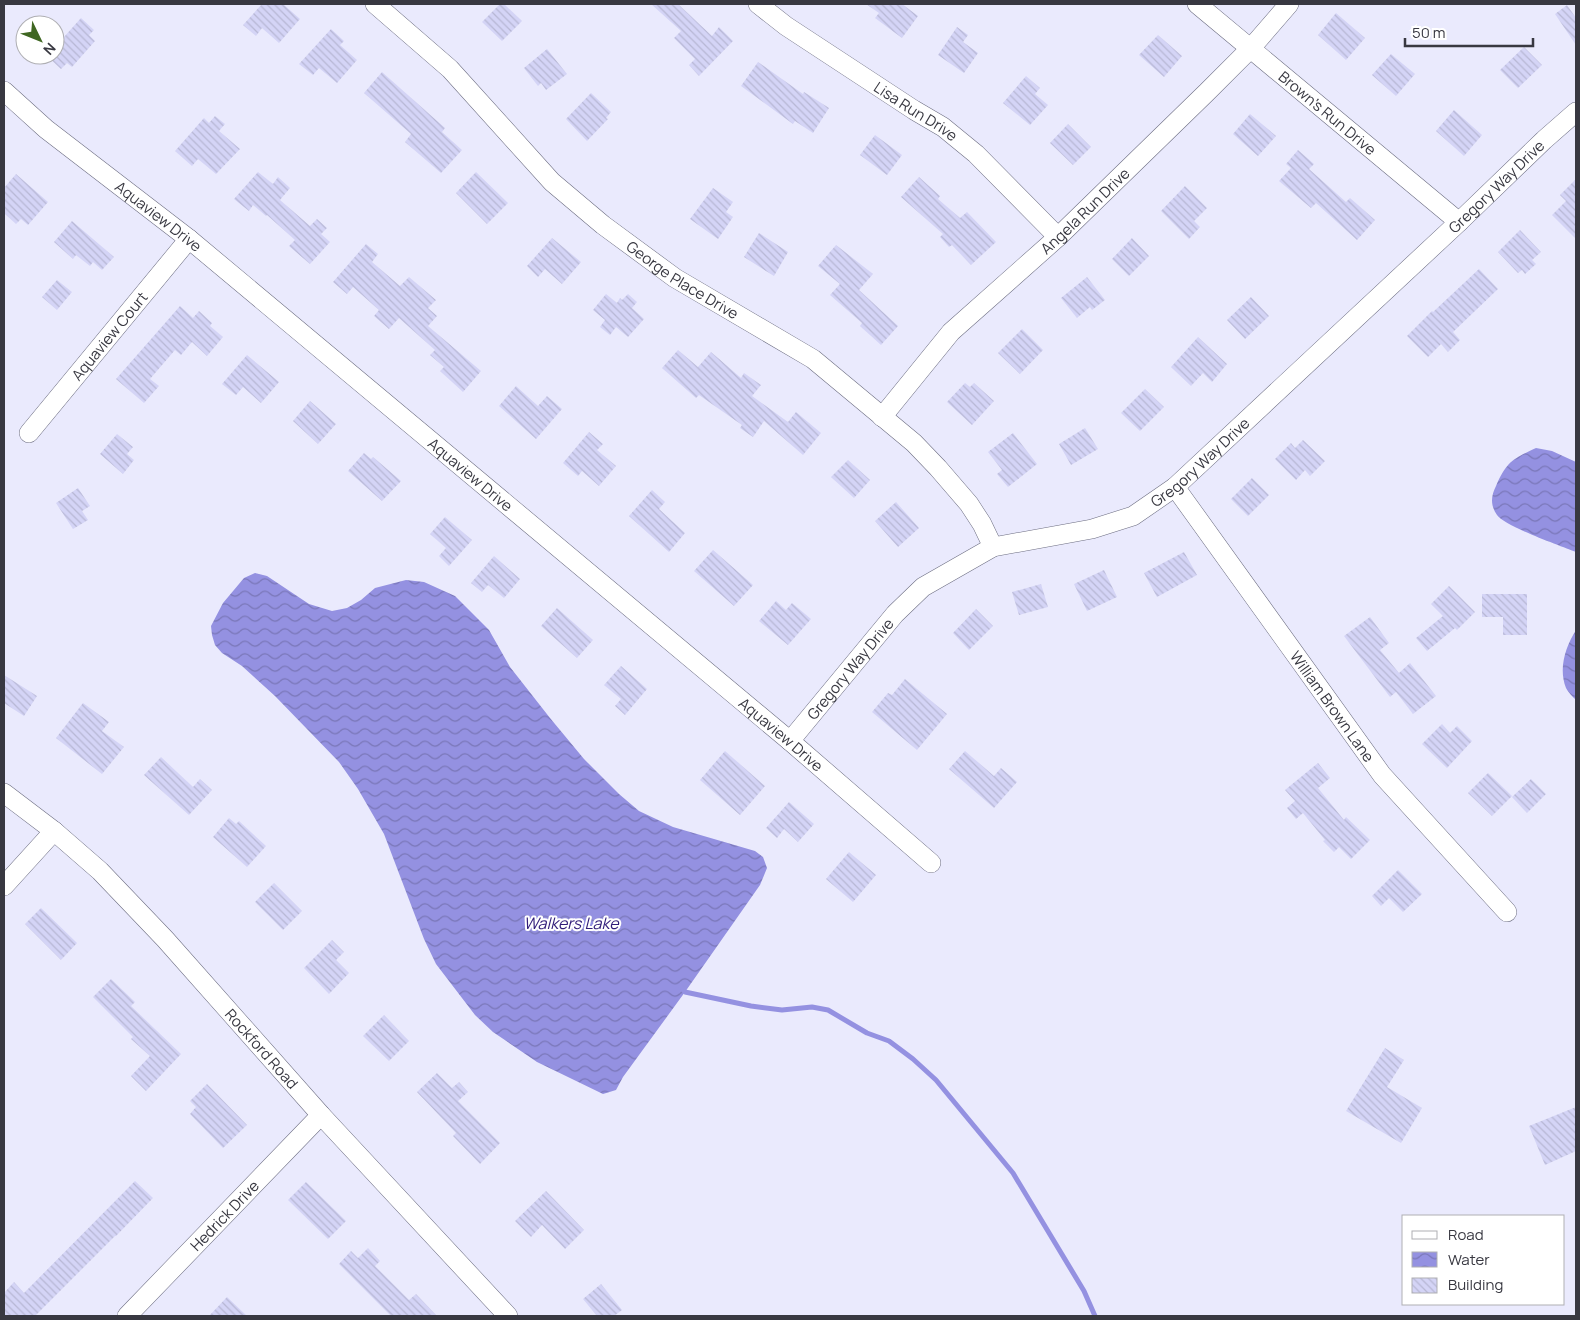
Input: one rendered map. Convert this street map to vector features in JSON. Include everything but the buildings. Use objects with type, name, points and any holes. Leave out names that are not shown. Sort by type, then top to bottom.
[{"type":"street","name":"George Place Drive","points":[[374,4],[450,69],[552,182],[603,225],[675,278],[813,359],[914,443],[969,504],[982,524],[993,547]]},
{"type":"street","name":"Lisa Run Drive","points":[[758,4],[794,32],[914,110],[943,126],[976,154],[1058,237]]},
{"type":"street","name":"Brown's Run Drive","points":[[1197,4],[1459,222]]},
{"type":"street","name":"Angela Run Drive","points":[[882,417],[951,332],[1058,237],[1207,92],[1251,48],[1288,4]]},
{"type":"street","name":"Aquaview Drive","points":[[4,91],[46,129],[189,239],[790,741],[931,863]]},
{"type":"street","name":"Gregory Way Drive","points":[[790,741],[895,614],[923,587],[993,547],[1092,529],[1133,516],[1176,488],[1544,140],[1576,112]]},
{"type":"street","name":"Aquaview Court","points":[[29,432],[189,239]]},
{"type":"street","name":"William Brown Lane","points":[[1176,488],[1382,775],[1507,912]]},
{"type":"street","name":"Rockford Road","points":[[4,793],[54,831],[100,871],[165,939],[321,1115],[508,1316]]},
{"type":"street","points":[[4,886],[54,831]]},
{"type":"street","name":"Hedrick Drive","points":[[127,1316],[321,1115]]},
{"type":"water","points":[[1536,448],[1552,451],[1576,462],[1576,552],[1510,525],[1497,515],[1493,508],[1493,493],[1507,466],[1516,458]]},
{"type":"water","name":"Walkers Lake","points":[[255,573],[267,576],[309,604],[332,611],[347,608],[361,600],[375,588],[406,580],[424,582],[455,596],[489,630],[510,667],[584,759],[639,811],[673,827],[755,851],[763,857],[767,868],[760,885],[623,1077],[616,1090],[603,1094],[537,1062],[493,1032],[475,1015],[436,964],[424,939],[384,834],[358,789],[339,762],[275,696],[242,666],[222,653],[215,645],[211,626],[223,603],[244,578]]},
{"type":"water","points":[[1576,630],[1576,700],[1566,688],[1563,665],[1566,650]]},
{"type":"waterway","points":[[681,987],[685,992],[751,1006],[782,1010],[812,1007],[828,1010],[867,1033],[889,1041],[913,1059],[936,1080],[1013,1173],[1084,1291],[1095,1316]]}]
